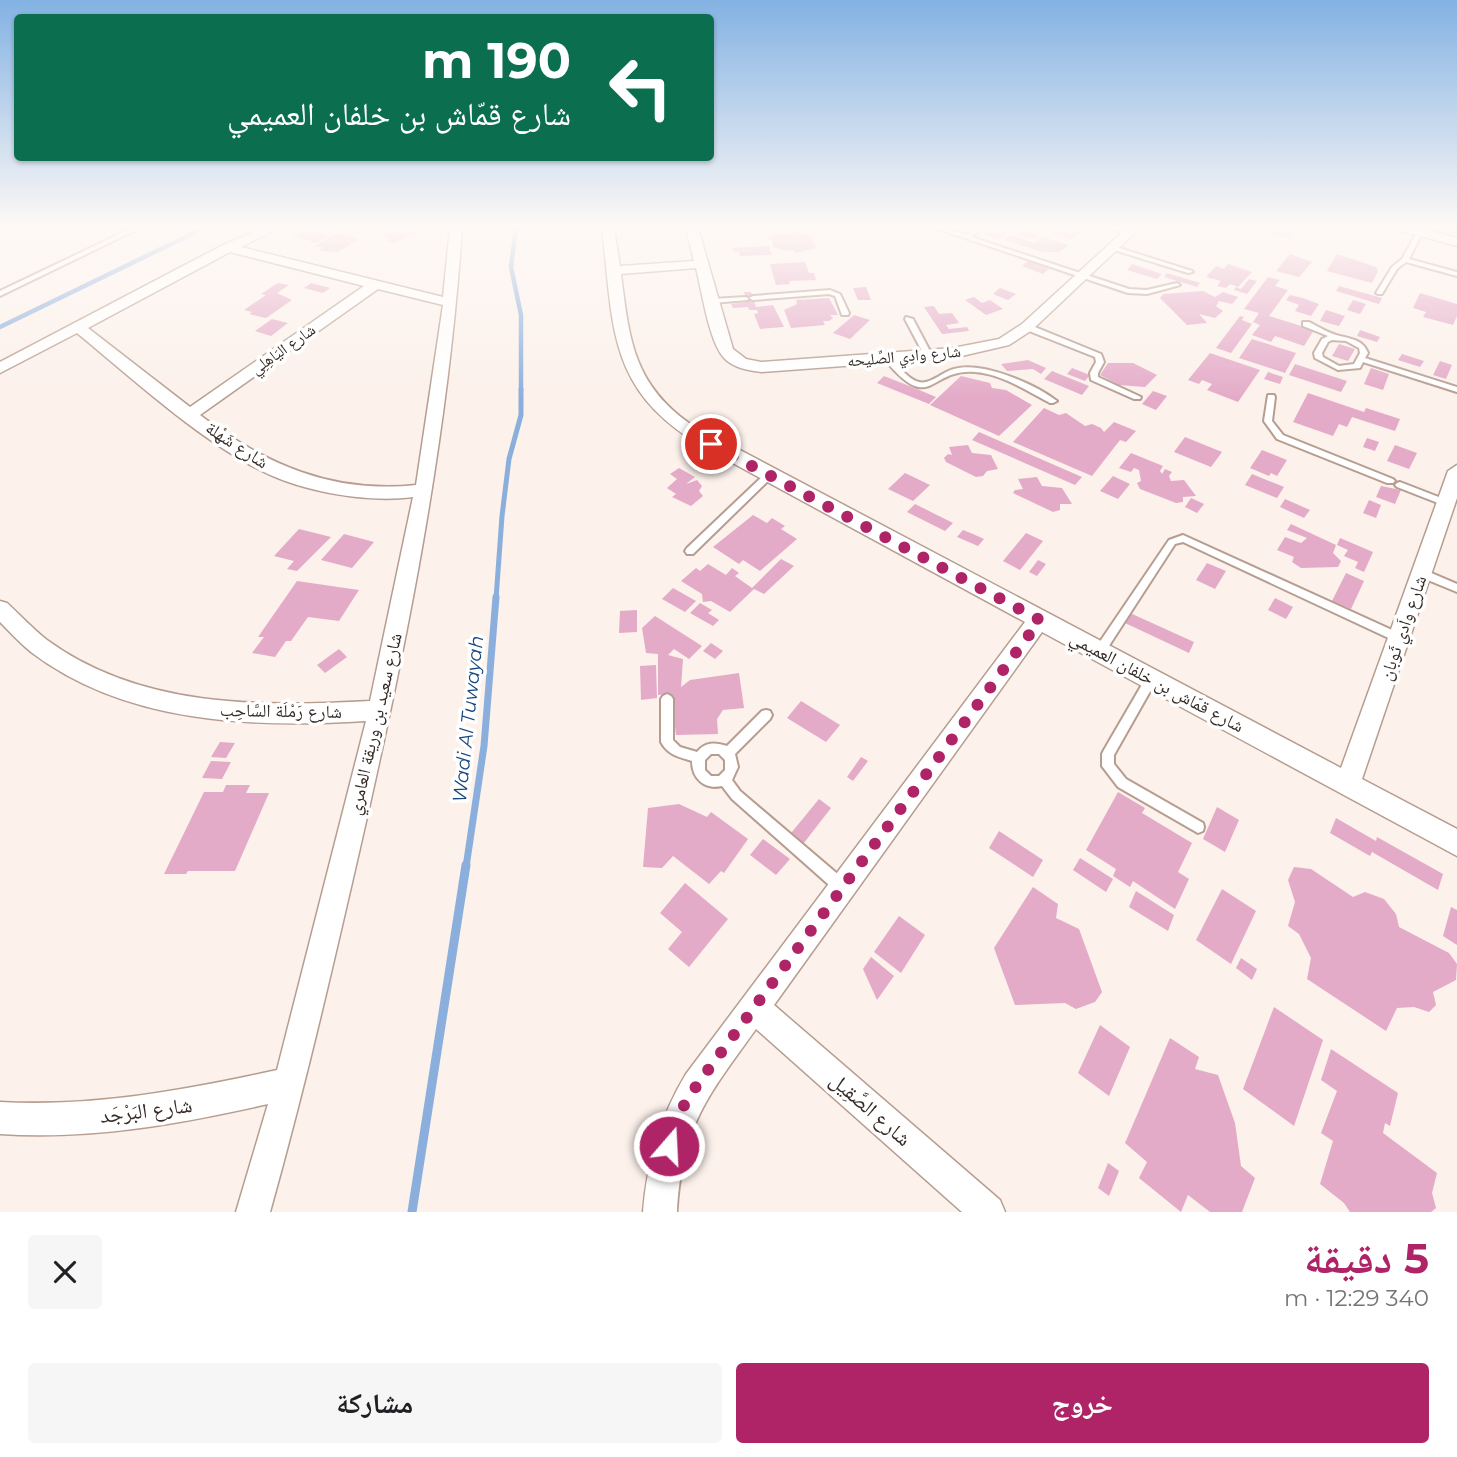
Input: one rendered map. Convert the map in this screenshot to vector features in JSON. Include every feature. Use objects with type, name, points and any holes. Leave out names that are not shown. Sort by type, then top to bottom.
[{"type":"street","points":[[0,368],[159,285]]},
{"type":"street","points":[[375,285],[450,303]]},
{"type":"street","name":"شارع اليَاهِلِي","points":[[190,414],[375,285]]},
{"type":"street","name":"شارع سعيد بن وريقة العامري","points":[[253,1212],[290,1083],[380,710],[424,490],[451,285]]},
{"type":"street","name":"شارع قمّاش بن خلفان العميمي","points":[[617,285],[628,355],[646,392],[673,419],[691,432],[1457,843]]},
{"type":"street","name":"شارع وادِي الصِّليحه","points":[[708,285],[725,349],[733,359],[741,363],[772,367],[928,355],[990,347],[1016,336],[1074,285]]},
{"type":"street","name":"شارع شَهْلة","points":[[78,327],[242,453],[269,468],[336,489],[362,492],[424,490]]},
{"type":"street","name":"شارع واَدي ثَوبان","points":[[1348,785],[1456,476]]},
{"type":"street","name":"شارع رَمْلَة السَّاحِب","points":[[0,609],[37,647],[77,671],[147,697],[181,706],[244,714],[311,715],[380,710]]},
{"type":"street","points":[[660,1212],[665,1160],[683,1107],[1040,620]]},
{"type":"street","name":"شارع الصَّقِيل","points":[[754,1007],[988,1212]]},
{"type":"street","name":"شارع البَرْجَد","points":[[0,1118],[30,1121],[158,1112],[290,1083]]},
{"type":"lane","points":[[0,294],[20,285]]},
{"type":"lane","points":[[1113,285],[1138,292],[1157,291],[1177,285]]},
{"type":"lane","points":[[1380,293],[1385,285]]},
{"type":"lane","points":[[712,301],[830,292],[838,295],[845,313]]},
{"type":"lane","points":[[909,319],[928,355]]},
{"type":"lane","points":[[1306,324],[1362,347],[1364,353],[1357,366],[1349,369],[1332,366],[1317,355],[1327,339],[1336,337]]},
{"type":"lane","points":[[1027,327],[1098,356],[1100,362],[1094,378],[1137,397]]},
{"type":"lane","points":[[888,358],[904,379],[911,383],[927,385],[949,374],[970,369],[995,373],[1053,401]]},
{"type":"lane","points":[[1361,359],[1457,390]]},
{"type":"lane","points":[[1271,397],[1268,421],[1280,437],[1446,503]]},
{"type":"lane","points":[[690,551],[769,475]]},
{"type":"lane","points":[[1099,652],[1172,542],[1183,538],[1399,638]]},
{"type":"lane","points":[[1422,573],[1457,588]]},
{"type":"lane","points":[[1151,679],[1108,754],[1108,766],[1122,783],[1198,827]]},
{"type":"lane","points":[[667,699],[667,742],[676,751],[699,758]]},
{"type":"lane","points":[[728,753],[766,715]]},
{"type":"lane","points":[[716,749],[728,753],[732,758],[733,769],[724,779],[710,780],[703,777],[697,765],[703,753],[716,749]]},
{"type":"lane","points":[[724,779],[736,795],[842,887]]},
{"type":"building","points":[[276,285],[289,285],[277,293],[292,300],[266,318],[244,310],[266,295],[261,294]]},
{"type":"building","points":[[317,285],[330,288],[323,293],[304,288]]},
{"type":"building","points":[[1245,285],[1254,285],[1247,294],[1234,290],[1236,287],[1241,289]]},
{"type":"building","points":[[1262,285],[1276,285],[1288,290],[1269,316],[1314,330],[1304,346],[1275,336],[1271,342],[1252,335],[1260,325],[1253,322],[1259,313],[1244,309]]},
{"type":"building","points":[[1339,286],[1382,298],[1379,304],[1336,291]]},
{"type":"building","points":[[866,287],[871,300],[858,300],[853,288]]},
{"type":"building","points":[[1000,288],[1016,294],[1008,300],[993,294]]},
{"type":"building","points":[[1203,291],[1215,297],[1223,292],[1238,297],[1232,304],[1219,301],[1216,306],[1223,311],[1215,318],[1199,314],[1207,323],[1187,325],[1160,298],[1163,294]]},
{"type":"building","points":[[744,292],[751,292],[756,307],[773,305],[784,327],[760,329],[754,314],[758,313],[757,310],[749,310],[748,307],[733,308],[731,304],[747,302]]},
{"type":"building","points":[[1420,293],[1457,304],[1457,316],[1453,325],[1423,317],[1426,312],[1413,308]]},
{"type":"building","points":[[1290,295],[1319,304],[1311,316],[1295,311],[1299,305],[1286,300]]},
{"type":"building","points":[[974,297],[982,303],[990,300],[1003,309],[986,315],[965,300]]},
{"type":"building","points":[[829,298],[838,315],[830,315],[833,318],[823,321],[825,325],[791,328],[784,310],[797,304],[796,300]]},
{"type":"building","points":[[1353,300],[1366,304],[1360,314],[1347,310]]},
{"type":"building","points":[[934,306],[939,314],[952,313],[959,323],[946,325],[949,329],[967,327],[969,331],[942,334],[924,307]]},
{"type":"building","points":[[1326,310],[1345,316],[1339,326],[1320,321]]},
{"type":"building","points":[[854,315],[870,320],[850,339],[833,333]]},
{"type":"building","points":[[1240,316],[1244,317],[1242,320],[1252,324],[1231,353],[1216,348]]},
{"type":"building","points":[[272,319],[288,323],[271,336],[255,331]]},
{"type":"building","points":[[1360,330],[1380,337],[1377,342],[1357,336]]},
{"type":"building","points":[[1252,339],[1296,353],[1285,373],[1239,358]]},
{"type":"building","points":[[1339,344],[1355,349],[1348,361],[1332,356]]},
{"type":"building","points":[[1210,353],[1260,370],[1238,402],[1207,390],[1212,384],[1202,380],[1199,384],[1188,380]]},
{"type":"building","points":[[1402,354],[1424,361],[1420,367],[1398,360]]},
{"type":"building","points":[[1028,360],[1046,368],[1041,374],[1033,369],[1007,371],[1001,364]]},
{"type":"building","points":[[1440,361],[1452,365],[1446,379],[1433,375]]},
{"type":"building","points":[[1108,363],[1133,363],[1157,375],[1145,387],[1119,385],[1100,375]]},
{"type":"building","points":[[1295,364],[1347,381],[1341,392],[1289,375]]},
{"type":"building","points":[[1072,368],[1090,375],[1085,381],[1067,374]]},
{"type":"building","points":[[1371,368],[1389,374],[1383,390],[1364,384]]},
{"type":"building","points":[[1052,371],[1089,386],[1082,395],[1044,379]]},
{"type":"building","points":[[1268,372],[1283,377],[1280,384],[1264,379]]},
{"type":"building","points":[[884,376],[936,397],[929,404],[877,383]]},
{"type":"building","points":[[961,376],[990,383],[992,388],[1006,390],[1032,405],[999,436],[930,405]]},
{"type":"building","points":[[1153,391],[1167,396],[1156,410],[1142,404]]},
{"type":"building","points":[[1308,393],[1364,412],[1366,408],[1400,419],[1395,431],[1352,417],[1347,427],[1339,424],[1333,436],[1293,422]]},
{"type":"building","points":[[1044,408],[1059,415],[1066,413],[1085,426],[1092,424],[1104,432],[1114,422],[1136,431],[1126,442],[1120,440],[1092,476],[1013,442]]},
{"type":"building","points":[[979,432],[1082,477],[1075,485],[972,440]]},
{"type":"building","points":[[1185,437],[1222,452],[1211,467],[1174,452]]},
{"type":"building","points":[[1367,438],[1379,442],[1375,451],[1363,447]]},
{"type":"building","points":[[968,445],[972,453],[991,455],[998,469],[976,477],[946,462],[944,458],[948,454],[952,455],[949,447]]},
{"type":"building","points":[[1395,445],[1417,453],[1409,469],[1387,461]]},
{"type":"building","points":[[1262,450],[1287,460],[1277,476],[1271,473],[1269,476],[1250,468]]},
{"type":"building","points":[[1131,453],[1163,466],[1160,471],[1162,474],[1165,469],[1172,472],[1169,476],[1171,481],[1184,480],[1196,496],[1183,497],[1183,502],[1176,503],[1140,489],[1137,483],[1141,481],[1139,470],[1134,468],[1131,472],[1119,468]]},
{"type":"building","points":[[679,468],[695,477],[686,484],[697,480],[702,486],[699,491],[703,496],[691,506],[672,497],[676,494],[667,488],[677,479],[670,474]]},
{"type":"building","points":[[905,473],[930,485],[913,501],[888,489]]},
{"type":"building","points":[[1252,474],[1284,487],[1277,498],[1245,485]]},
{"type":"building","points":[[1113,476],[1130,484],[1118,499],[1100,491]]},
{"type":"building","points":[[1037,477],[1042,486],[1062,488],[1072,504],[1060,504],[1060,510],[1053,512],[1013,493],[1023,489],[1018,479]]},
{"type":"building","points":[[1381,486],[1401,490],[1395,504],[1376,497]]},
{"type":"building","points":[[1191,498],[1204,504],[1197,513],[1185,507]]},
{"type":"building","points":[[1285,499],[1310,510],[1304,518],[1280,507]]},
{"type":"building","points":[[1369,500],[1381,505],[1376,518],[1363,513]]},
{"type":"building","points":[[915,504],[953,523],[945,531],[907,512]]},
{"type":"building","points":[[753,515],[767,523],[772,518],[785,526],[781,529],[797,539],[760,571],[743,560],[739,564],[713,547]]},
{"type":"building","points":[[1291,524],[1336,545],[1333,553],[1341,561],[1338,567],[1301,568],[1292,562],[1294,557],[1277,550],[1285,537],[1301,543],[1307,538],[1287,530]]},
{"type":"building","points":[[299,529],[331,537],[297,571],[287,569],[294,561],[274,556]]},
{"type":"building","points":[[963,530],[984,539],[978,546],[957,537]]},
{"type":"building","points":[[1026,533],[1043,541],[1020,570],[1003,561]]},
{"type":"building","points":[[344,534],[374,542],[352,568],[321,560]]},
{"type":"building","points":[[1340,538],[1373,552],[1364,572],[1355,568],[1358,562],[1344,556],[1348,550],[1337,545]]},
{"type":"building","points":[[781,559],[794,566],[764,594],[754,589],[730,612],[711,601],[703,602],[702,594],[681,581],[696,568],[700,571],[708,564],[726,575],[732,568],[739,573],[735,576],[752,588]]},
{"type":"building","points":[[1038,560],[1046,564],[1037,576],[1029,572]]},
{"type":"building","points":[[1207,563],[1226,571],[1215,589],[1196,580]]},
{"type":"building","points":[[1346,573],[1364,581],[1351,609],[1332,601]]},
{"type":"building","points":[[297,581],[359,590],[339,621],[308,617],[291,641],[286,641],[275,657],[252,653],[264,637],[258,637]]},
{"type":"building","points":[[673,588],[696,601],[685,612],[662,599]]},
{"type":"building","points":[[1275,598],[1293,607],[1286,619],[1268,610]]},
{"type":"building","points":[[700,603],[712,610],[708,613],[719,620],[713,626],[690,613]]},
{"type":"building","points":[[637,610],[637,632],[619,633],[620,611]]},
{"type":"building","points":[[1130,613],[1194,642],[1189,653],[1125,623]]},
{"type":"building","points":[[655,616],[702,646],[689,659],[674,649],[668,655],[683,659],[681,687],[690,680],[739,673],[744,708],[723,710],[717,719],[718,734],[676,735],[671,694],[658,695],[658,654],[646,653],[642,628]]},
{"type":"building","points":[[711,643],[723,651],[715,659],[703,651]]},
{"type":"building","points":[[339,649],[347,657],[325,673],[317,665]]},
{"type":"building","points":[[656,665],[657,698],[641,700],[640,666]]},
{"type":"building","points":[[801,701],[840,725],[826,742],[787,718]]},
{"type":"building","points":[[220,742],[235,743],[226,758],[211,757]]},
{"type":"building","points":[[861,757],[868,761],[853,781],[847,777]]},
{"type":"building","points":[[211,761],[231,762],[222,779],[202,778]]},
{"type":"building","points":[[226,785],[250,785],[246,793],[269,793],[235,871],[164,874],[204,792],[223,792]]},
{"type":"building","points":[[1118,792],[1145,808],[1142,813],[1192,843],[1178,872],[1189,879],[1175,909],[1133,881],[1130,887],[1113,876],[1116,869],[1086,850]]},
{"type":"building","points":[[819,799],[831,808],[800,848],[787,838]]},
{"type":"building","points":[[679,804],[707,817],[711,812],[748,839],[724,873],[721,871],[709,884],[673,856],[662,868],[643,867],[648,808]]},
{"type":"building","points":[[1217,807],[1239,820],[1225,852],[1203,839]]},
{"type":"building","points":[[1336,818],[1376,841],[1377,837],[1443,874],[1438,890],[1372,852],[1370,856],[1330,833]]},
{"type":"building","points":[[999,831],[1043,860],[1033,877],[989,848]]},
{"type":"building","points":[[763,839],[790,859],[776,875],[750,855]]},
{"type":"building","points":[[1080,858],[1113,879],[1106,892],[1073,870]]},
{"type":"building","points":[[1294,867],[1311,869],[1353,897],[1365,892],[1384,899],[1396,914],[1399,927],[1449,953],[1457,964],[1456,980],[1433,992],[1436,1005],[1429,1012],[1414,1007],[1397,1008],[1386,1031],[1307,979],[1311,958],[1299,934],[1288,926],[1295,902],[1288,880]]},
{"type":"building","points":[[685,883],[728,919],[689,967],[668,949],[682,932],[660,913]]},
{"type":"building","points":[[1033,887],[1058,904],[1056,918],[1079,929],[1102,992],[1095,1002],[1076,1009],[1065,1003],[1015,1005],[994,948]]},
{"type":"building","points":[[1222,889],[1256,911],[1231,964],[1196,940]]},
{"type":"building","points":[[1136,891],[1174,915],[1168,931],[1129,907]]},
{"type":"building","points":[[1451,907],[1457,910],[1457,945],[1443,936]]},
{"type":"building","points":[[899,916],[925,935],[901,973],[874,952]]},
{"type":"building","points":[[871,957],[894,976],[877,1000],[863,969]]},
{"type":"building","points":[[1241,958],[1257,969],[1252,980],[1236,968]]},
{"type":"building","points":[[1274,1007],[1323,1040],[1294,1126],[1243,1089]]},
{"type":"building","points":[[1100,1025],[1130,1047],[1109,1096],[1078,1073]]},
{"type":"building","points":[[1170,1038],[1199,1057],[1195,1069],[1218,1075],[1235,1123],[1241,1166],[1255,1178],[1242,1212],[1210,1212],[1188,1195],[1181,1212],[1139,1178],[1147,1162],[1125,1143]]},
{"type":"building","points":[[1331,1049],[1398,1093],[1390,1126],[1385,1123],[1383,1133],[1437,1173],[1432,1193],[1436,1208],[1431,1212],[1350,1212],[1344,1203],[1320,1184],[1333,1141],[1321,1133],[1337,1091],[1321,1080]]},
{"type":"building","points":[[1108,1163],[1119,1171],[1109,1196],[1098,1188]]},
{"type":"waterway","points":[[0,327],[87,285]]},
{"type":"waterway","name":"Wadi Al Tuwayah","points":[[496,599],[509,459],[521,415],[521,315],[515,285]]},
{"type":"waterway","name":"Wadi Al Tuwayah","points":[[466,867],[484,746],[496,597]]},
{"type":"waterway","name":"Wadi Al Tuwayah","points":[[412,1212],[466,865]]},
{"type":"route","points":[[669,1146],[683,1107],[697,1085],[1040,620],[711,444]]}]
